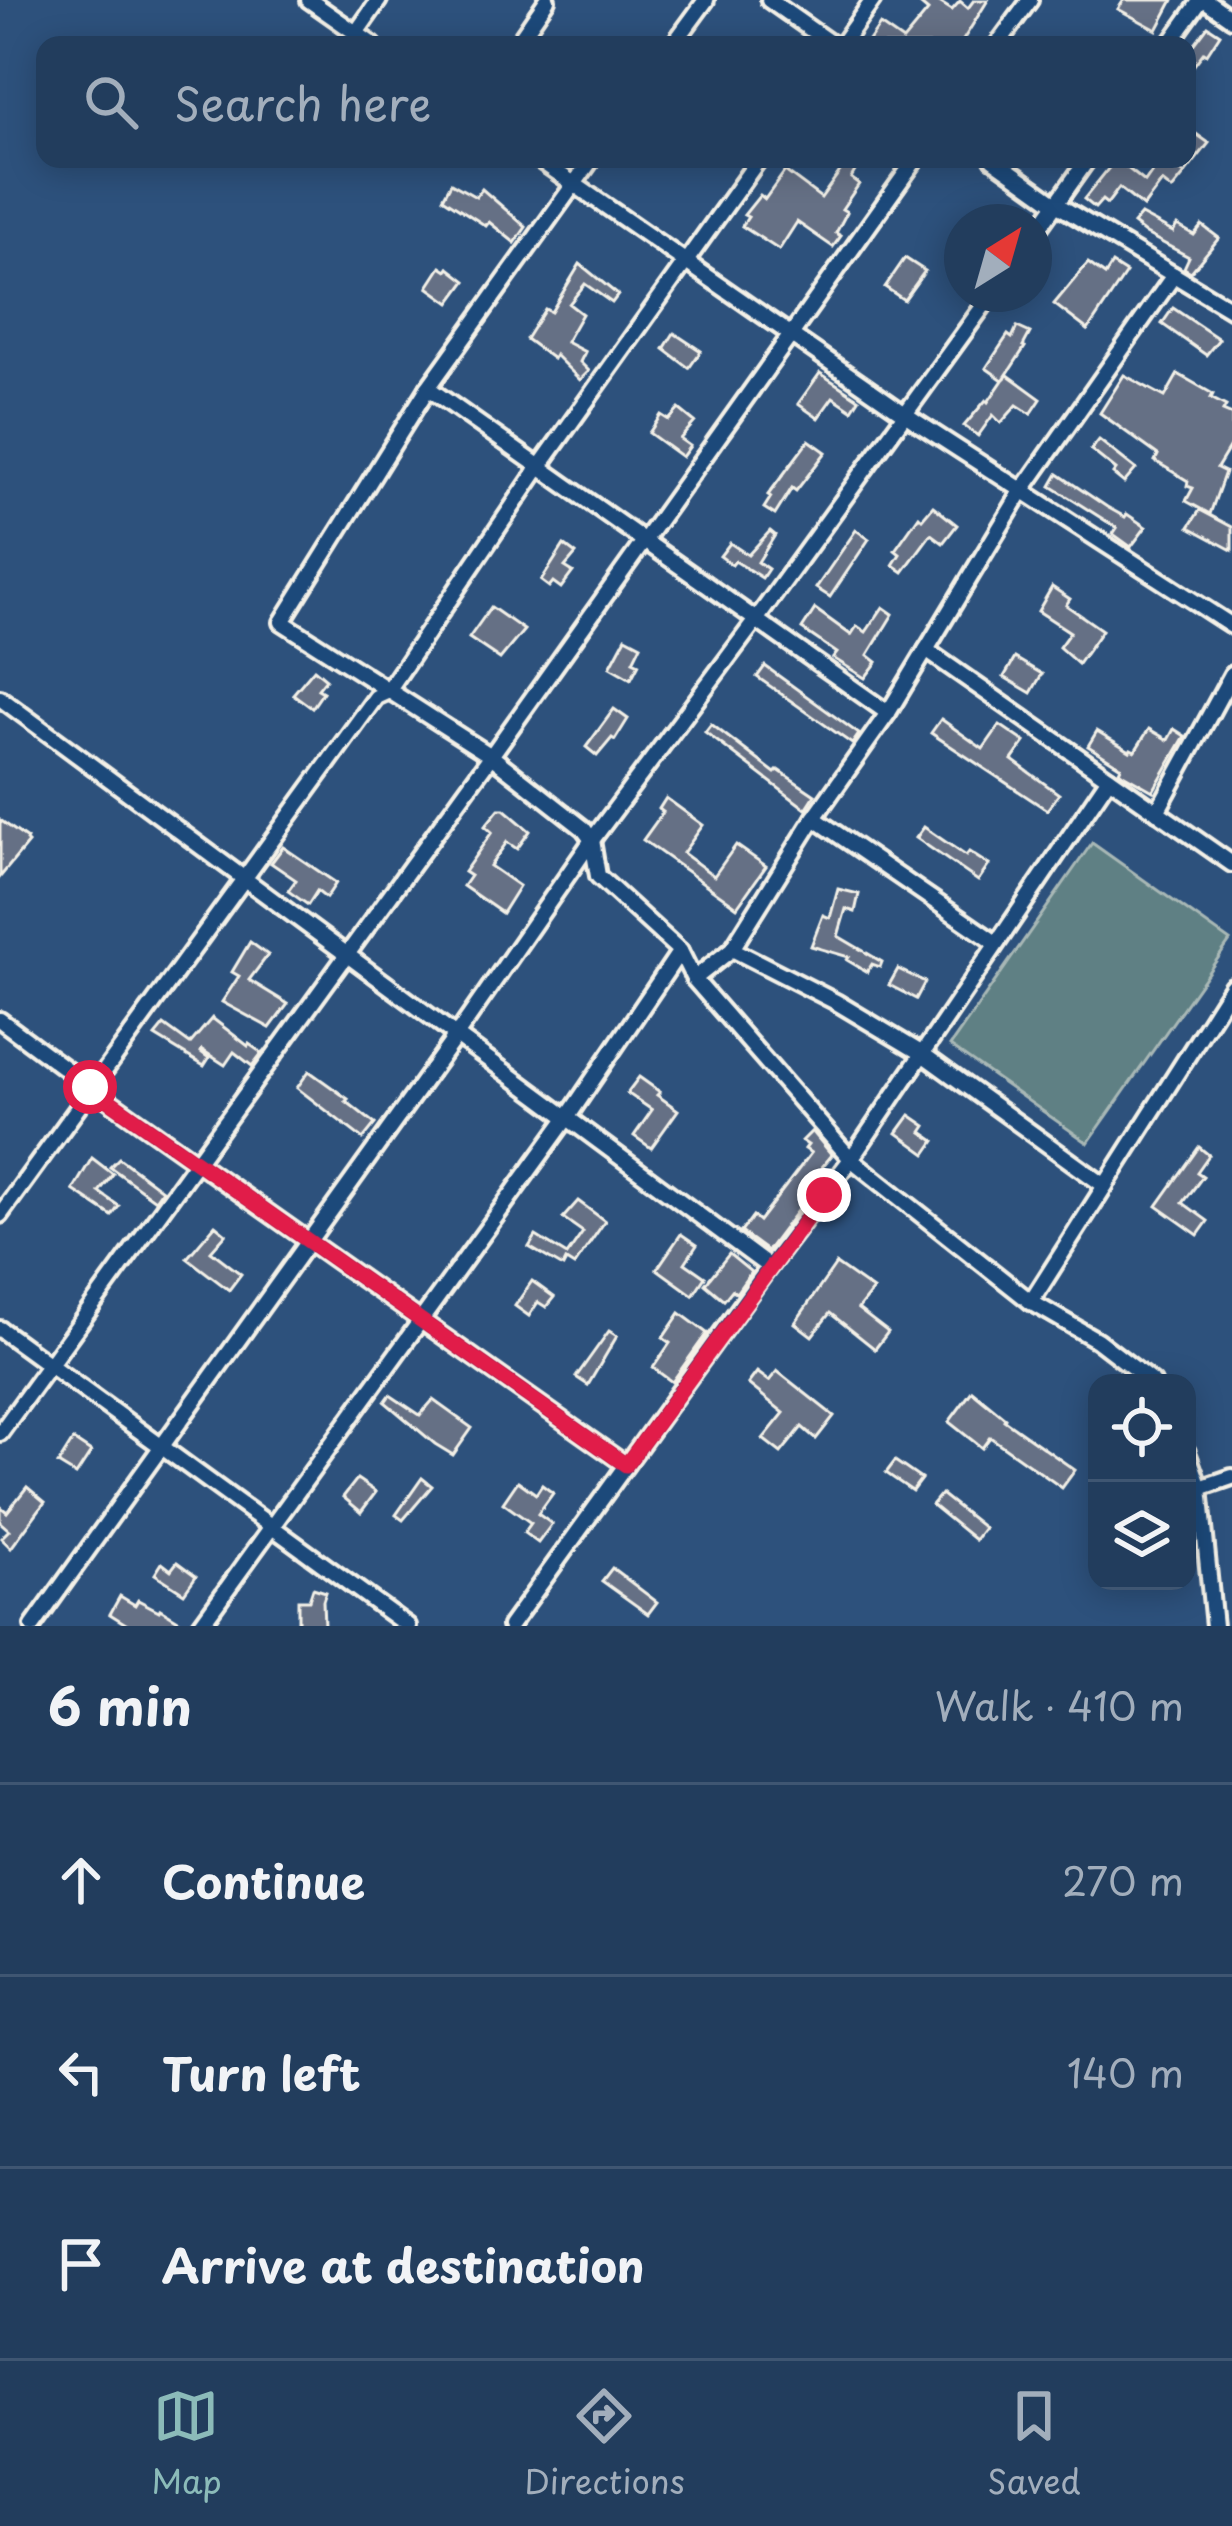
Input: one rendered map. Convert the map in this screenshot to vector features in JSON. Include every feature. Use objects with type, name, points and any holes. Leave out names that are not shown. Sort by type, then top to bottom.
[{"type":"street","points":[[309,0],[360,36]]},
{"type":"street","points":[[356,33],[379,0]]},
{"type":"street","points":[[522,36],[547,0]]},
{"type":"street","points":[[680,36],[706,0]]},
{"type":"street","points":[[769,0],[823,36]]},
{"type":"street","points":[[844,36],[873,0]]},
{"type":"street","points":[[1004,36],[1030,0]]},
{"type":"street","points":[[1176,36],[1203,0],[1232,20]]},
{"type":"street","points":[[551,168],[905,414],[1232,626]]},
{"type":"street","points":[[586,168],[428,388],[282,622],[490,756],[583,828],[592,840],[598,876],[680,951],[694,979],[851,1159],[1031,1302],[1097,1340],[1141,1374]]},
{"type":"street","points":[[0,1215],[376,697],[387,692],[540,466],[753,168]]},
{"type":"street","points":[[0,1433],[910,168]]},
{"type":"street","points":[[1006,168],[1232,310]]},
{"type":"street","points":[[1052,211],[1082,168]]},
{"type":"street","points":[[694,979],[732,949],[814,818],[888,713],[1022,490],[1174,275]]},
{"type":"street","points":[[33,1626],[592,840],[979,312]]},
{"type":"street","points":[[428,388],[888,713]]},
{"type":"street","points":[[926,650],[1232,864]]},
{"type":"street","points":[[1157,812],[1232,674]]},
{"type":"street","points":[[0,698],[769,1267]]},
{"type":"street","points":[[510,1626],[851,1159],[1109,778]]},
{"type":"street","points":[[814,818],[996,944]]},
{"type":"street","points":[[732,949],[921,1052],[1105,1186]]},
{"type":"street","points":[[200,1626],[567,1118],[680,951]]},
{"type":"street","points":[[1031,1302],[1232,986]]},
{"type":"street","points":[[0,1020],[626,1465]]},
{"type":"street","points":[[0,1329],[408,1626]]},
{"type":"street","points":[[1196,1477],[1214,1626]]},
{"type":"street","points":[[1200,1488],[1232,1477]]},
{"type":"green space","points":[[1092,843],[1230,941],[1088,1143],[950,1046]]},
{"type":"building","points":[[915,0],[936,0],[952,10],[960,1],[968,8],[974,0],[988,0],[966,36],[907,36],[928,11]]},
{"type":"building","points":[[1124,0],[1173,0],[1157,30],[1118,9]]},
{"type":"building","points":[[880,25],[896,36],[872,36]]},
{"type":"building","points":[[1208,26],[1220,34],[1196,62],[1196,42]]},
{"type":"building","points":[[1196,134],[1209,143],[1196,160]]},
{"type":"building","points":[[842,168],[857,168],[851,178],[859,184],[842,209],[847,212],[833,247],[797,222],[779,250],[742,226],[748,217],[744,215],[760,195],[765,199],[785,171],[821,198]]},
{"type":"building","points":[[1109,168],[1127,168],[1145,182],[1155,168],[1175,168],[1185,174],[1172,190],[1162,182],[1143,207],[1119,188],[1107,204],[1102,200],[1095,208],[1084,199]]},
{"type":"building","points":[[451,183],[476,197],[482,189],[526,227],[515,243],[489,222],[486,226],[443,198]]},
{"type":"building","points":[[1141,215],[1173,232],[1177,225],[1194,235],[1202,225],[1219,238],[1191,272],[1184,268],[1189,257],[1133,224]]},
{"type":"building","points":[[905,258],[925,271],[904,300],[885,287]]},
{"type":"building","points":[[1088,263],[1105,275],[1112,264],[1126,273],[1088,330],[1054,304]]},
{"type":"building","points":[[580,264],[618,295],[612,303],[585,284],[569,304],[582,314],[566,342],[585,352],[580,362],[589,371],[580,380],[555,355],[553,359],[526,339],[545,309],[551,312]]},
{"type":"building","points":[[441,267],[466,281],[450,303],[428,287]]},
{"type":"building","points":[[1173,308],[1219,339],[1206,355],[1162,324]]},
{"type":"building","points":[[1017,327],[1030,333],[1004,379],[1008,375],[1041,399],[1031,414],[1017,405],[1001,423],[993,415],[978,436],[964,426],[1003,380],[986,368]]},
{"type":"building","points":[[674,333],[701,351],[689,368],[664,349]]},
{"type":"building","points":[[820,373],[859,399],[852,410],[833,397],[818,418],[798,404]]},
{"type":"building","points":[[1178,374],[1213,394],[1211,398],[1232,415],[1232,443],[1217,468],[1225,472],[1210,514],[1186,501],[1193,488],[1187,486],[1188,481],[1155,461],[1158,455],[1100,413],[1124,375],[1165,397]]},
{"type":"building","points":[[679,409],[695,422],[680,439],[690,446],[682,457],[649,433],[661,415],[669,420]]},
{"type":"building","points":[[809,440],[826,452],[796,491],[792,488],[775,515],[764,508],[768,495]]},
{"type":"building","points":[[1099,440],[1136,469],[1124,483],[1091,450]]},
{"type":"building","points":[[1058,474],[1146,527],[1131,547],[1113,534],[1117,528],[1051,486]]},
{"type":"building","points":[[933,506],[957,525],[943,543],[931,534],[903,572],[893,565],[900,554],[895,550],[919,516],[922,519]]},
{"type":"building","points":[[1200,510],[1232,527],[1232,550],[1189,527]]},
{"type":"building","points":[[856,530],[869,539],[830,597],[816,588]]},
{"type":"building","points":[[770,531],[775,535],[758,562],[768,569],[762,578],[720,556],[730,543],[748,555]]},
{"type":"building","points":[[564,545],[576,554],[565,567],[573,572],[561,588],[553,582],[549,587],[541,581]]},
{"type":"building","points":[[1052,587],[1070,599],[1066,605],[1102,630],[1078,664],[1059,647],[1070,632],[1038,611]]},
{"type":"building","points":[[491,607],[524,630],[500,659],[469,638]]},
{"type":"building","points":[[883,607],[893,614],[868,655],[877,662],[865,678],[833,658],[837,653],[802,629],[815,609],[851,635],[857,626],[866,632]]},
{"type":"building","points":[[626,637],[641,645],[631,679],[610,667]]},
{"type":"building","points":[[1015,658],[1042,674],[1031,693],[1004,677]]},
{"type":"building","points":[[765,666],[859,734],[852,744],[757,677]]},
{"type":"building","points":[[314,669],[326,679],[312,708],[293,694]]},
{"type":"building","points":[[614,709],[628,719],[597,756],[586,747]]},
{"type":"building","points":[[941,719],[983,749],[1000,725],[1025,742],[1012,760],[1059,794],[1047,810],[931,733]]},
{"type":"building","points":[[711,724],[775,773],[778,770],[815,795],[806,809],[705,732]]},
{"type":"building","points":[[1149,729],[1168,740],[1174,729],[1185,736],[1153,791],[1088,746],[1097,731],[1135,751]]},
{"type":"building","points":[[666,798],[703,825],[683,853],[714,876],[736,845],[766,866],[737,907],[643,840],[663,812],[659,809]]},
{"type":"building","points":[[499,809],[530,831],[517,849],[507,842],[490,866],[519,886],[502,913],[463,886],[470,876],[464,872],[492,832],[485,826]]},
{"type":"building","points":[[0,820],[28,843],[0,877]]},
{"type":"building","points":[[924,827],[966,856],[969,852],[989,865],[978,881],[916,838]]},
{"type":"building","points":[[283,847],[336,883],[326,898],[317,891],[308,905],[288,891],[296,880],[271,863]]},
{"type":"building","points":[[838,889],[859,894],[855,912],[846,909],[838,936],[882,962],[880,967],[872,964],[867,972],[849,957],[811,946],[823,915],[830,918]]},
{"type":"building","points":[[250,942],[268,955],[249,980],[288,1004],[270,1028],[222,1002],[239,976],[232,972]]},
{"type":"building","points":[[898,969],[925,982],[916,999],[889,985]]},
{"type":"building","points":[[212,1018],[262,1053],[252,1066],[234,1052],[225,1065],[202,1050],[209,1058],[204,1066],[155,1036],[164,1025],[190,1044]]},
{"type":"building","points":[[309,1071],[375,1124],[363,1139],[297,1088]]},
{"type":"building","points":[[639,1077],[678,1110],[651,1148],[634,1136],[652,1110],[627,1093]]},
{"type":"building","points":[[910,1115],[926,1126],[922,1132],[935,1141],[926,1154],[897,1133]]},
{"type":"building","points":[[812,1131],[832,1155],[822,1167],[827,1171],[767,1251],[741,1232],[753,1216],[759,1221],[811,1153],[802,1141]]},
{"type":"building","points":[[1199,1147],[1209,1155],[1197,1172],[1203,1176],[1183,1203],[1208,1221],[1198,1235],[1157,1206]]},
{"type":"building","points":[[92,1158],[113,1174],[99,1192],[119,1206],[112,1216],[73,1190]]},
{"type":"building","points":[[119,1158],[162,1190],[155,1200],[110,1167]]},
{"type":"building","points":[[578,1201],[605,1221],[574,1266],[566,1261],[563,1267],[529,1247],[536,1236],[567,1255],[583,1232],[563,1218]]},
{"type":"building","points":[[215,1225],[226,1234],[211,1251],[241,1274],[229,1290],[187,1258]]},
{"type":"building","points":[[681,1234],[697,1245],[685,1263],[705,1277],[693,1295],[657,1269]]},
{"type":"building","points":[[729,1254],[751,1272],[736,1293],[732,1290],[724,1300],[705,1284]]},
{"type":"building","points":[[836,1264],[873,1290],[858,1309],[888,1332],[875,1349],[830,1313],[812,1336],[795,1323]]},
{"type":"building","points":[[532,1281],[554,1297],[546,1307],[538,1302],[529,1316],[515,1306]]},
{"type":"building","points":[[680,1313],[707,1333],[672,1382],[653,1368],[670,1343],[663,1338]]},
{"type":"building","points":[[609,1331],[617,1336],[588,1385],[576,1377]]},
{"type":"building","points":[[777,1371],[834,1416],[816,1439],[802,1427],[781,1453],[763,1439],[784,1413],[748,1384],[757,1372],[769,1381]]},
{"type":"building","points":[[972,1391],[1075,1470],[1062,1488],[990,1437],[982,1448],[949,1422]]},
{"type":"building","points":[[390,1395],[420,1415],[433,1400],[472,1428],[453,1455],[385,1402]]},
{"type":"building","points":[[73,1440],[91,1452],[76,1475],[58,1464]]},
{"type":"building","points":[[895,1461],[921,1479],[912,1491],[886,1473]]},
{"type":"building","points":[[422,1478],[432,1486],[403,1520],[396,1515]]},
{"type":"building","points":[[357,1479],[376,1492],[361,1512],[343,1497]]},
{"type":"building","points":[[518,1481],[536,1494],[542,1485],[553,1493],[538,1514],[552,1524],[538,1543],[524,1533],[531,1523],[503,1503]]},
{"type":"building","points":[[27,1487],[45,1502],[11,1548],[1,1538],[9,1530],[0,1522],[0,1506],[7,1512]]},
{"type":"building","points":[[941,1494],[984,1528],[975,1540],[932,1505]]},
{"type":"building","points":[[177,1562],[196,1576],[184,1593],[155,1574],[162,1563],[171,1570]]},
{"type":"building","points":[[612,1568],[657,1602],[648,1614],[602,1581]]},
{"type":"building","points":[[313,1588],[326,1592],[324,1626],[298,1626],[298,1600],[309,1600]]},
{"type":"building","points":[[120,1596],[135,1605],[138,1600],[160,1609],[188,1626],[129,1626],[110,1614]]},
{"type":"route","points":[[90,1087],[626,1465],[824,1195]]}]
